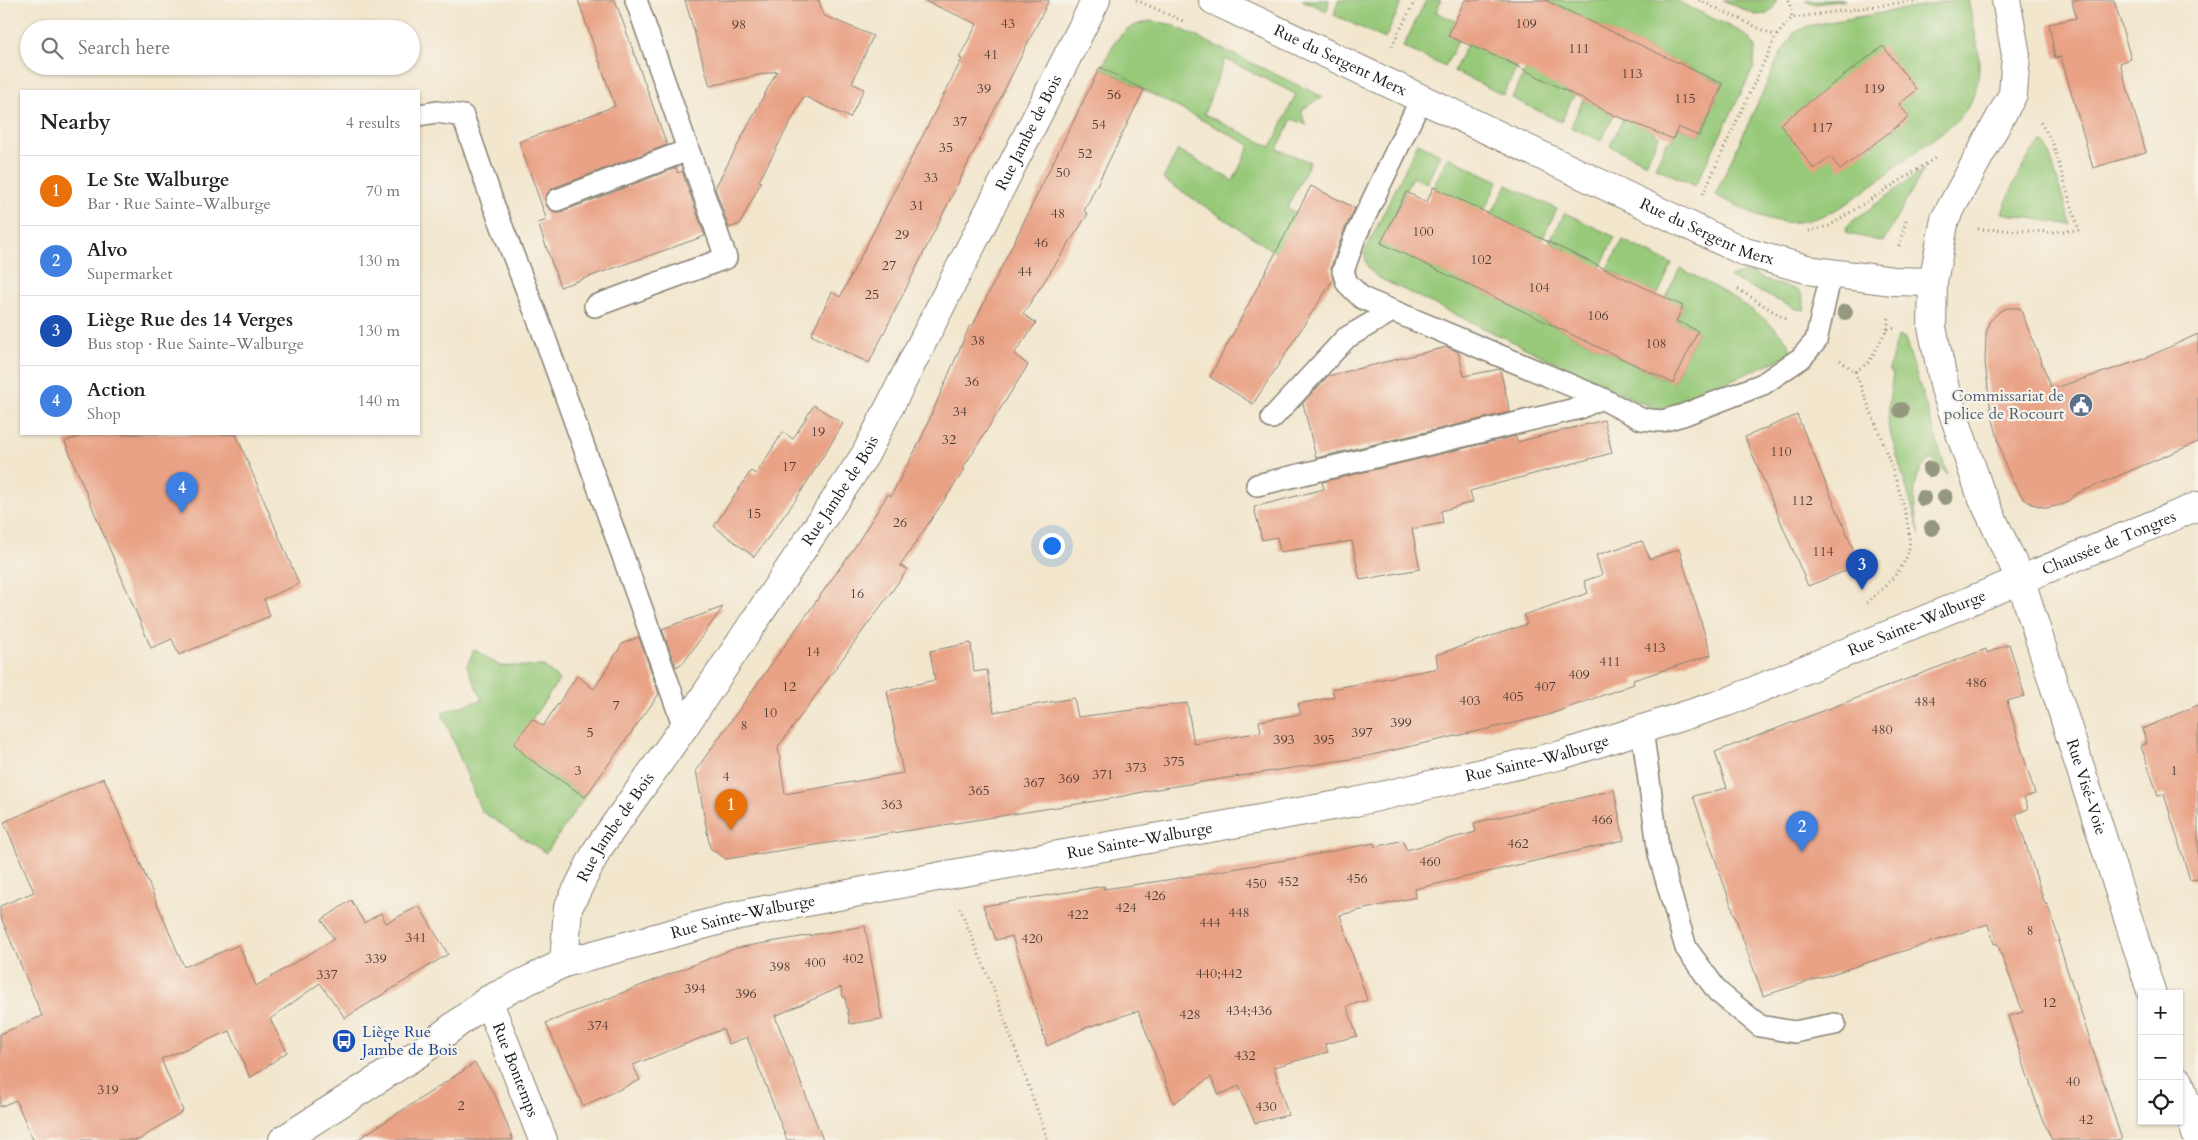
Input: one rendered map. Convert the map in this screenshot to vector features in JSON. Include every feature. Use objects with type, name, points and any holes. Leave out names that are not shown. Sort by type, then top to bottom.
[{"type":"street","name":"Rue Jambe de Bois","points":[[564,963],[568,908],[597,850],[684,727],[865,455],[1096,0]]},
{"type":"street","name":"Rue du Sergent Merx","points":[[1212,0],[1744,252],[1831,274],[1893,281],[1932,282]]},
{"type":"street","points":[[2006,0],[2016,55],[2013,94],[1945,219],[1932,282],[1932,327],[1945,389],[1980,492],[2021,581]]},
{"type":"street","name":"Chaussée de Tongres","points":[[2021,581],[2198,506]]},
{"type":"street","name":"Rue Sainte-Walburge","points":[[283,1140],[419,1053],[488,1000],[564,963],[739,915],[947,875],[1355,802],[1561,755],[1727,702],[2021,581]]},
{"type":"street","name":"Rue Visé-Voie","points":[[2021,581],[2151,990]]},
{"type":"street","name":"Rue Bontemps","points":[[488,1000],[543,1140]]},
{"type":"street","points":[[2183,1093],[2198,1140]]},
{"type":"lane","points":[[595,306],[726,258],[636,0]]},
{"type":"lane","points":[[1421,99],[1355,237],[1343,271],[1347,284],[1362,298],[1601,398],[1641,419],[1662,421],[1683,415],[1764,384],[1801,358],[1816,341],[1831,274]]},
{"type":"lane","points":[[420,114],[437,112],[463,116],[494,206],[541,327],[684,727]]},
{"type":"lane","points":[[557,200],[688,150]]},
{"type":"lane","points":[[1272,418],[1346,338],[1392,311]]},
{"type":"lane","points":[[1256,485],[1580,408],[1601,398]]},
{"type":"lane","points":[[1642,730],[1659,854],[1686,948],[1718,992],[1760,1026],[1794,1032],[1835,1024]]},
{"type":"path","points":[[1377,78],[1415,0]]},
{"type":"path","points":[[1699,0],[1776,36]]},
{"type":"path","points":[[1789,0],[1792,18]]},
{"type":"path","points":[[1688,226],[1776,36],[1792,18],[1919,0]]},
{"type":"path","points":[[1945,219],[1983,231],[2079,230],[2052,141],[2036,116],[2013,94]]},
{"type":"path","points":[[1804,232],[1829,226],[1940,155]]},
{"type":"path","points":[[1855,372],[1895,478],[1910,532],[1908,553],[1890,582],[1858,610]]},
{"type":"path","points":[[947,875],[997,998],[1048,1140]]},
{"type":"green space","points":[[1302,0],[1329,0],[1327,11]]},
{"type":"green space","points":[[1338,0],[1403,0],[1385,39],[1334,15]]},
{"type":"green space","points":[[1426,0],[1441,0],[1436,12],[1455,21],[1448,35],[1458,41],[1445,67],[1403,47]]},
{"type":"green space","points":[[1544,0],[1675,0],[1739,31],[1749,38],[1755,47],[1754,67],[1695,186],[1655,167],[1668,140],[1672,141],[1678,127],[1699,136],[1723,84]]},
{"type":"green space","points":[[1723,0],[1777,0],[1772,10],[1767,14],[1755,15]]},
{"type":"green space","points":[[1805,0],[1845,0],[1816,4]]},
{"type":"green space","points":[[1954,0],[1968,0],[1978,48],[1979,63],[1975,92],[1968,107],[1957,121],[1848,203],[1811,219],[1781,222],[1751,212],[1715,195],[1780,55],[1794,33],[1807,26]]},
{"type":"green space","points":[[1149,21],[1170,24],[1323,97],[1302,109],[1303,118],[1307,125],[1292,119],[1277,149],[1310,162],[1287,208],[1326,228],[1300,268],[1163,179],[1178,150],[1233,181],[1250,145],[1102,68],[1118,38],[1124,32]],"holes":[[[1225,59],[1296,94],[1271,147],[1204,114]]]},
{"type":"green space","points":[[1474,29],[1513,48],[1507,62],[1517,67],[1503,95],[1454,71]]},
{"type":"green space","points":[[1532,57],[1572,76],[1564,90],[1574,95],[1561,122],[1512,98]]},
{"type":"green space","points":[[1583,99],[1614,115],[1601,141],[1571,127]]},
{"type":"green space","points":[[1630,104],[1660,118],[1653,133],[1659,136],[1646,163],[1610,146]]},
{"type":"green space","points":[[2042,142],[2047,146],[2071,225],[2002,213],[2013,185],[2029,156]]},
{"type":"green space","points":[[1418,143],[1440,154],[1427,183],[1412,177],[1382,243],[1673,383],[1698,331],[1676,321],[1683,306],[1665,298],[1680,268],[1725,293],[1760,316],[1786,340],[1791,351],[1785,357],[1668,407],[1657,408],[1644,404],[1586,377],[1377,277],[1367,265],[1365,251]]},
{"type":"green space","points":[[1448,157],[1498,181],[1477,226],[1433,187]]},
{"type":"green space","points":[[1924,169],[1883,242],[1847,233],[1846,228],[1850,223]]},
{"type":"green space","points":[[1507,185],[1557,209],[1535,254],[1491,215]]},
{"type":"green space","points":[[1565,213],[1615,237],[1593,282],[1561,266],[1568,251],[1549,242]]},
{"type":"green space","points":[[1623,240],[1672,264],[1651,309],[1619,294],[1626,279],[1607,269]]},
{"type":"green space","points":[[1748,271],[1801,293],[1805,310],[1796,309],[1729,277]]},
{"type":"green space","points":[[1898,336],[1905,338],[1947,474],[1931,459],[1919,474],[1916,483],[1915,504],[1920,535],[1888,425],[1893,373],[1889,370]]},
{"type":"green space","points":[[474,649],[500,666],[544,666],[559,680],[532,719],[528,758],[585,797],[546,853],[481,811],[442,712],[482,700],[467,666]]},
{"type":"building","points":[[578,0],[615,0],[667,145],[553,188],[545,198],[546,205],[555,212],[561,212],[676,168],[678,173],[682,171],[705,236],[560,287],[538,223],[547,220],[519,142],[615,106]]},
{"type":"building","points":[[685,0],[819,0],[823,15],[873,36],[852,83],[864,89],[850,118],[804,96],[759,181],[761,182],[740,224],[729,228],[715,188],[777,71],[710,86]]},
{"type":"building","points":[[923,0],[1049,0],[869,363],[811,335],[832,292],[840,297],[962,59],[959,58],[977,24]]},
{"type":"building","points":[[1465,0],[1545,0],[1723,84],[1699,136],[1678,127],[1673,139],[1614,115],[1507,61],[1448,36]]},
{"type":"building","points":[[2072,0],[2114,0],[2131,59],[2120,63],[2146,152],[2093,168],[2061,57],[2055,58],[2049,24],[2076,18]]},
{"type":"building","points":[[1883,46],[1917,90],[1899,104],[1909,117],[1840,170],[1831,157],[1814,169],[1780,124]]},
{"type":"building","points":[[1100,67],[1144,90],[1084,211],[1088,214],[1023,314],[1036,323],[1014,354],[1028,365],[963,468],[965,469],[900,566],[908,569],[778,747],[785,794],[903,773],[887,691],[935,680],[930,651],[971,643],[974,672],[987,670],[994,712],[1074,698],[1078,717],[1187,703],[1194,744],[1261,732],[1259,721],[1301,714],[1298,704],[1334,697],[1332,689],[1438,668],[1436,655],[1527,624],[1524,615],[1588,593],[1584,581],[1602,575],[1596,555],[1642,541],[1650,559],[1679,549],[1711,655],[1633,680],[1634,684],[1545,716],[1363,757],[726,859],[710,848],[696,770],[854,548],[888,494],[891,496],[920,441],[970,325],[972,327]]},
{"type":"building","points":[[1311,186],[1355,208],[1343,233],[1331,267],[1333,280],[1253,404],[1210,377]]},
{"type":"building","points":[[1433,187],[1683,306],[1676,321],[1698,331],[1673,383],[1381,243],[1406,192],[1427,202]]},
{"type":"building","name":"Commissariat de police de Rocourt","points":[[2006,308],[2020,308],[2052,389],[2141,360],[2198,334],[2198,442],[2076,494],[2065,504],[2047,508],[2032,504],[2024,499],[2012,481],[2004,462],[1991,412],[1985,363],[1986,334],[1989,322]]},
{"type":"building","points":[[1447,347],[1458,352],[1464,376],[1500,369],[1510,412],[1316,458],[1303,403],[1328,376]]},
{"type":"building","points":[[814,405],[843,424],[797,498],[754,557],[714,526],[751,471],[756,474],[783,432],[793,439]]},
{"type":"building","points":[[1797,415],[1860,565],[1808,586],[1745,437]]},
{"type":"building","points":[[1604,420],[1612,453],[1470,491],[1473,502],[1441,511],[1443,523],[1412,529],[1420,569],[1360,580],[1352,541],[1280,552],[1277,537],[1262,540],[1254,507],[1324,489],[1322,482],[1516,436],[1517,442]]},
{"type":"building","points":[[82,435],[236,435],[299,584],[264,599],[270,616],[179,655],[172,639],[151,648],[65,442]]},
{"type":"building","points":[[723,607],[684,662],[676,667],[662,629]]},
{"type":"building","points":[[639,637],[659,694],[585,797],[528,758],[514,744],[532,719],[543,726],[577,676],[594,689],[622,644]]},
{"type":"building","points":[[2009,644],[2025,696],[2007,701],[2035,794],[2024,797],[2028,809],[2016,814],[2045,904],[2047,904],[2060,941],[2058,941],[2122,1140],[2052,1140],[2040,1114],[2008,1016],[2023,1012],[1997,943],[1994,944],[1988,924],[1763,996],[1693,796],[1727,788],[1715,752],[1986,649],[1987,653]]},
{"type":"building","points":[[2198,705],[2198,879],[2190,880],[2164,794],[2158,795],[2141,746],[2147,743],[2142,729]]},
{"type":"building","points":[[104,778],[184,967],[239,945],[256,986],[334,939],[322,920],[351,900],[364,923],[381,913],[386,923],[419,906],[448,954],[345,1018],[320,983],[270,1019],[287,1052],[250,1078],[230,1031],[161,1059],[183,1111],[139,1140],[33,1140],[16,1100],[0,1107],[0,1034],[42,1016],[0,915],[0,906],[34,892],[4,822]]},
{"type":"building","points":[[1614,790],[1624,840],[1415,889],[1416,897],[1340,915],[1367,1000],[1347,1006],[1357,1036],[1325,1044],[1328,1052],[1274,1067],[1288,1115],[1255,1123],[1239,1086],[1219,1095],[1211,1077],[1174,1103],[1138,1011],[1085,1028],[1047,1046],[1012,936],[996,940],[983,906],[1104,886],[1104,889],[1167,880],[1374,843],[1375,847],[1403,840],[1406,850],[1476,832],[1474,823]]},
{"type":"building","points":[[865,926],[882,1019],[850,1024],[845,997],[843,997],[841,987],[775,1016],[823,1140],[787,1140],[747,1037],[729,1044],[723,1029],[633,1065],[640,1080],[583,1106],[546,1023],[736,948]]},
{"type":"building","points":[[475,1063],[497,1099],[513,1140],[357,1140]]},
{"type":"place","name":"Commissariat de police de Rocourt","points":[[2081,405]]},
{"type":"place","name":"Action","points":[[182,513]]},
{"type":"place","name":"Liège Rue des 14 Verges","points":[[1862,590]]},
{"type":"place","name":"Le Ste Walburge","points":[[731,830]]},
{"type":"place","name":"Alvo","points":[[1802,852]]},
{"type":"place","name":"Liège Rue Jambe de Bois","points":[[344,1041]]}]
